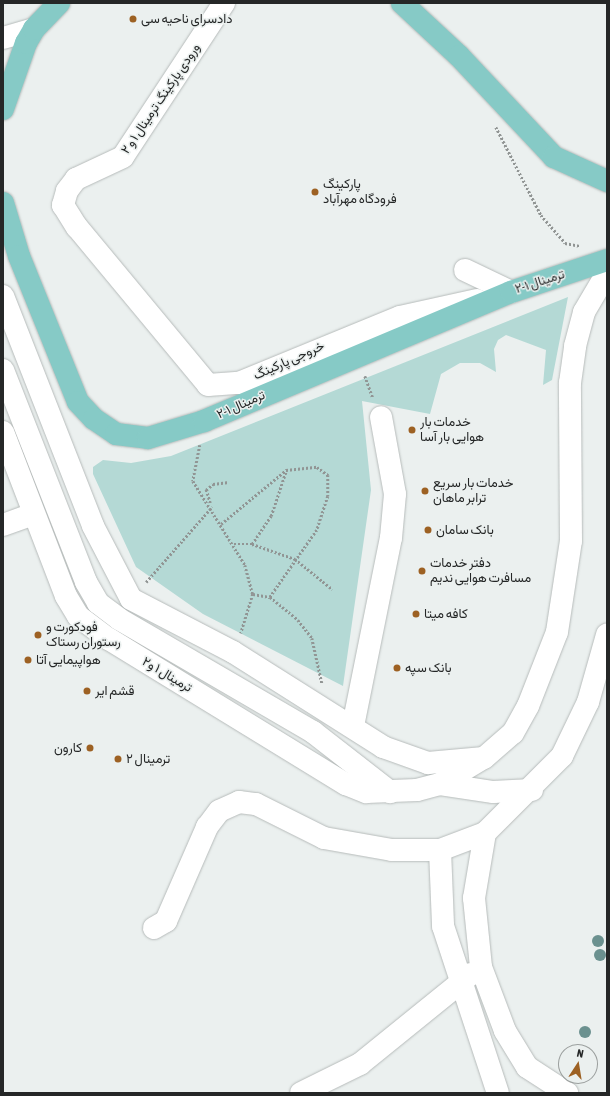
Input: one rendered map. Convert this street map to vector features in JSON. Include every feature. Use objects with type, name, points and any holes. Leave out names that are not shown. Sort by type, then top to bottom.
[{"type":"main road","points":[[3,107],[19,59],[34,29],[59,3]]},
{"type":"main road","points":[[402,3],[458,56],[554,158],[607,181]]},
{"type":"main road","name":"ترمینال ۱-۲","points":[[3,203],[19,256],[78,402],[94,419],[116,434],[148,438],[204,421],[511,292],[607,260]]},
{"type":"street","name":"ورودی پارکینگ ترمینال ۱ و ۲","points":[[116,270],[67,211],[64,206],[67,191],[76,179],[123,157],[224,3]]},
{"type":"street","points":[[3,38],[34,29]]},
{"type":"street","name":"خروجی پارکینگ","points":[[116,270],[208,385],[222,386],[239,383],[400,318],[511,292]]},
{"type":"street","points":[[465,270],[511,292]]},
{"type":"street","points":[[440,784],[484,758],[513,733],[528,706],[557,632],[571,540],[570,383],[575,346],[584,312],[607,273]]},
{"type":"street","points":[[3,296],[93,526],[130,599],[233,652],[353,726],[383,747],[414,761],[484,758]]},
{"type":"street","points":[[3,370],[86,582],[98,603],[119,619],[314,732],[390,792]]},
{"type":"street","points":[[353,726],[391,538],[395,494],[381,417]]},
{"type":"street","name":"ترمینال ۱ و۲","points":[[3,432],[33,514],[66,596],[78,616],[109,639],[346,784],[366,792],[390,792],[440,784]]},
{"type":"street","points":[[3,525],[33,514]]},
{"type":"street","points":[[154,928],[166,921],[207,827],[219,811],[239,802],[256,804],[324,838],[392,850],[440,850],[485,833],[532,790],[562,756],[577,728],[607,635]]},
{"type":"street","points":[[440,784],[493,792],[532,790]]},
{"type":"street","points":[[485,833],[474,898],[481,967],[505,1031],[527,1067],[567,1093]]},
{"type":"street","points":[[440,850],[443,926],[459,982],[498,1093]]},
{"type":"street","points":[[301,1093],[360,1064],[459,982],[481,967]]},
{"type":"path","points":[[494,125],[541,216],[565,243],[586,247]]},
{"type":"path","points":[[357,357],[381,417]]},
{"type":"path","points":[[204,421],[193,480],[234,544],[245,565],[253,594],[233,652]]},
{"type":"path","points":[[221,524],[286,470],[317,467],[328,475],[328,496],[317,530],[295,559],[270,597]]},
{"type":"path","points":[[252,544],[271,516],[286,470]]},
{"type":"path","points":[[130,599],[212,510],[206,490],[214,484],[229,482]]},
{"type":"path","points":[[234,544],[252,544],[295,559],[332,589]]},
{"type":"path","points":[[253,594],[270,597],[298,620],[312,638],[327,711]]},
{"type":"shaded area","points":[[568,297],[552,380],[543,385],[546,350],[506,335],[498,340],[494,349],[496,372],[480,363],[460,363],[441,374],[430,414],[362,401],[371,490],[343,686],[203,614],[136,567],[93,474],[93,467],[103,460],[131,463],[171,456]]},
{"type":"place","name":"دادسرای ناحیه سی","points":[[133,19]]},
{"type":"place","name":"پارکینگ فرودگاه مهرآباد","points":[[315,192]]},
{"type":"place","name":"خدمات بار هوایی بار آسا","points":[[412,430]]},
{"type":"place","name":"خدمات بار سریع ترابر ماهان","points":[[425,491]]},
{"type":"place","name":"بانک سامان","points":[[428,530]]},
{"type":"place","name":"دفتر خدمات مسافرت هوایی ندیم","points":[[422,571]]},
{"type":"place","name":"کافه میتا","points":[[416,614]]},
{"type":"place","name":"فودکورت و رستوران رستاک","points":[[38,635]]},
{"type":"place","name":"هواپیمایی آتا","points":[[28,660]]},
{"type":"place","name":"بانک سپه","points":[[397,668]]},
{"type":"place","name":"قشم ایر","points":[[87,691]]},
{"type":"place","name":"کارون","points":[[90,748]]},
{"type":"place","name":"ترمینال ۲","points":[[118,759]]}]
